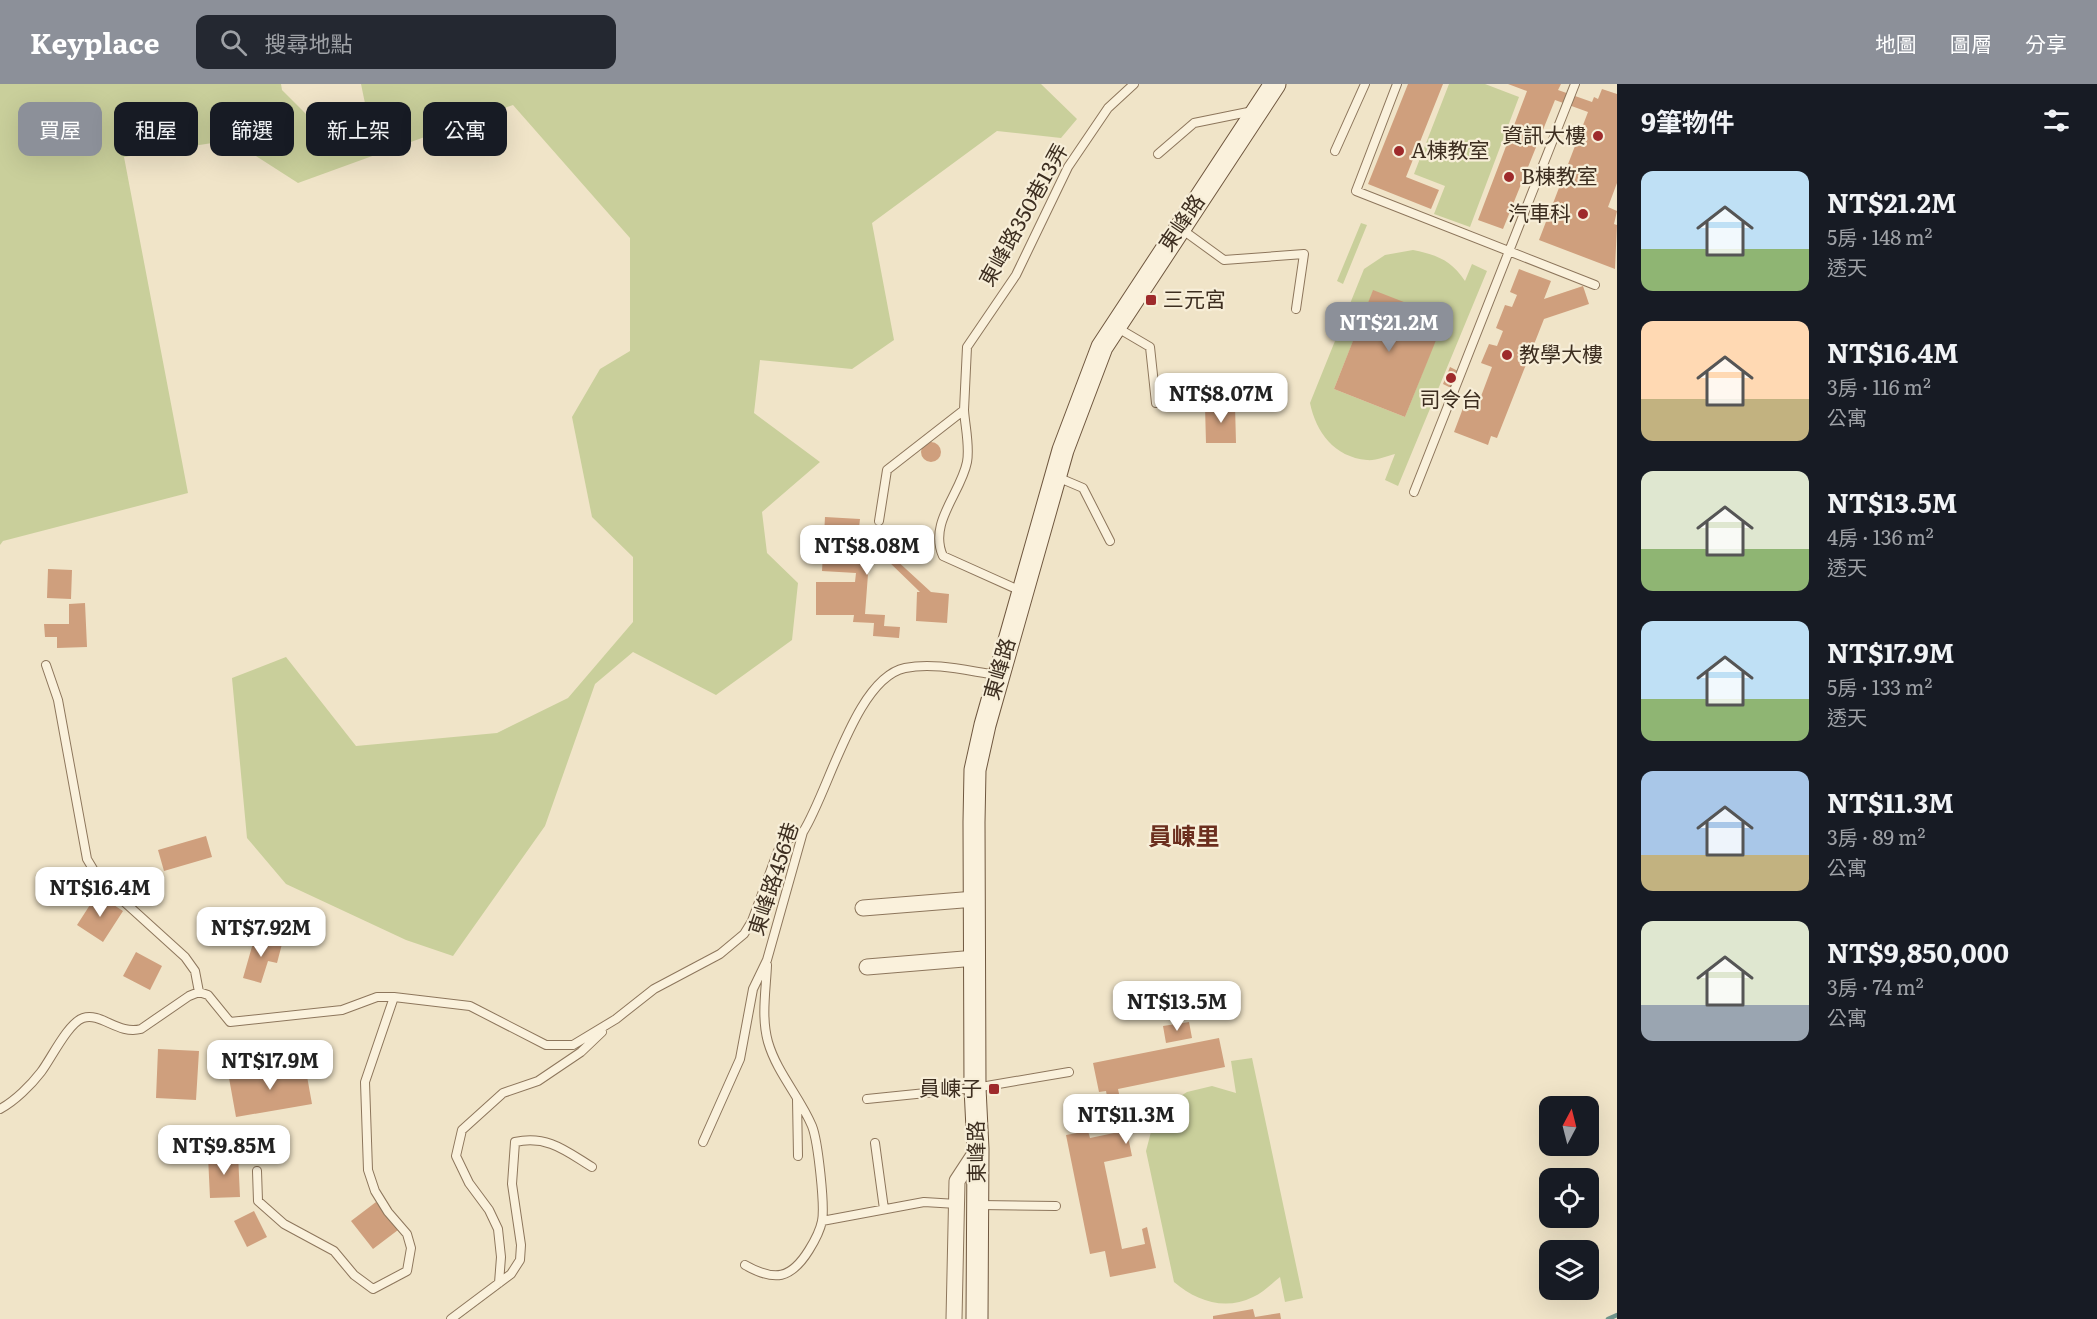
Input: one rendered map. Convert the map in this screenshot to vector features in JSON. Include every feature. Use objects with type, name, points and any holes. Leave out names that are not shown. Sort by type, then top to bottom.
[{"type":"main road","name":"東峰路","points":[[977,1319],[975,770],[999,675],[1055,477],[1082,395],[1102,347],[1275,84]]},
{"type":"street","points":[[862,908],[975,899]]},
{"type":"street","points":[[867,967],[975,958]]},
{"type":"street","points":[[954,1319],[957,1181],[978,1149]]},
{"type":"lane","name":"東峰路350巷13弄","points":[[1022,592],[943,556],[940,549],[942,520],[967,462],[964,410],[967,347],[1016,275],[1068,167],[1108,108],[1134,84]]},
{"type":"lane","points":[[1335,151],[1365,84]]},
{"type":"lane","points":[[1396,84],[1356,191],[1595,285]]},
{"type":"lane","points":[[1414,492],[1575,84]]},
{"type":"lane","points":[[1158,154],[1194,123],[1257,110]]},
{"type":"lane","points":[[1179,228],[1224,260],[1304,254],[1296,309]]},
{"type":"lane","points":[[1114,327],[1150,347],[1156,403],[1256,401]]},
{"type":"lane","points":[[879,521],[887,470],[964,410]]},
{"type":"lane","points":[[1055,477],[1083,488],[1110,542]]},
{"type":"lane","points":[[46,665],[58,700],[90,864],[99,879],[185,957],[195,971],[199,992]]},
{"type":"lane","name":"東峰路456巷","points":[[703,1142],[740,1059],[753,989],[767,960],[803,832],[815,814],[862,703],[878,682],[904,668],[943,667],[999,675]]},
{"type":"lane","points":[[499,1283],[501,1257],[498,1229],[489,1210],[469,1183],[456,1156],[462,1130],[503,1093],[538,1081],[581,1052],[616,1019],[654,989],[720,954],[744,934],[752,921],[778,850],[787,840],[803,832]]},
{"type":"lane","points":[[746,1265],[759,1273],[772,1276],[788,1275],[800,1265],[822,1221],[819,1167],[813,1128],[780,1072],[766,1032],[767,960]]},
{"type":"lane","points":[[0,1109],[39,1074],[68,1030],[83,1018],[91,1017],[132,1031],[141,1029],[189,996],[199,992],[208,996],[224,1019],[238,1023],[342,1010],[377,997],[470,1005],[531,1039],[558,1047],[573,1045],[616,1019]]},
{"type":"lane","points":[[257,1171],[258,1201],[285,1224],[334,1251],[354,1275],[373,1289],[407,1271],[411,1248],[407,1234],[388,1212],[375,1191],[368,1170],[365,1082],[394,997]]},
{"type":"lane","points":[[867,1099],[975,1088],[1069,1072]]},
{"type":"lane","points":[[797,1098],[798,1156]]},
{"type":"lane","points":[[451,1319],[510,1274],[520,1260],[521,1245],[512,1184],[515,1142],[533,1138],[558,1146],[592,1167]]},
{"type":"lane","points":[[874,1143],[884,1209]]},
{"type":"lane","points":[[822,1221],[924,1202],[957,1204]]},
{"type":"lane","points":[[978,1205],[1056,1206]]},
{"type":"green space","points":[[0,84],[281,84],[282,90],[294,102],[210,102],[210,143],[198,145],[198,102],[114,102],[114,156],[130,156],[124,157],[188,493],[3,541],[0,545]]},
{"type":"green space","points":[[361,84],[1041,84],[1077,119],[1061,138],[997,131],[872,223],[894,340],[852,369],[760,360],[754,413],[820,462],[762,512],[767,553],[798,583],[792,640],[716,695],[633,652],[595,684],[545,826],[453,956],[406,940],[286,884],[247,838],[232,678],[286,657],[356,746],[497,733],[568,698],[633,622],[633,557],[592,517],[572,417],[600,369],[630,351],[630,238],[513,105],[507,107],[507,102],[423,102],[423,138],[411,142],[411,102],[365,102]]},
{"type":"green space","points":[[1449,84],[1485,84],[1519,97],[1470,227],[1434,214],[1445,186],[1414,174]]},
{"type":"green space","points":[[294,102],[306,114],[306,156],[372,156],[298,183],[256,156],[294,156]]},
{"type":"green space","points":[[1361,223],[1367,225],[1343,284],[1337,281]]},
{"type":"green space","points":[[1413,250],[1429,254],[1449,263],[1465,281],[1472,264],[1487,271],[1398,486],[1385,480],[1395,454],[1370,460],[1345,454],[1328,441],[1322,433],[1310,403],[1364,269],[1385,255]],"holes":[[[1373,291],[1444,318],[1405,417],[1334,389]]]},
{"type":"green space","points":[[1252,1058],[1303,1298],[1285,1302],[1280,1277],[1253,1297],[1242,1301],[1211,1302],[1201,1299],[1174,1282],[1146,1151],[1152,1128],[1165,1106],[1187,1092],[1212,1086],[1236,1093],[1231,1061]]},
{"type":"building","name":"A棟教室","points":[[1408,84],[1443,84],[1406,177],[1439,190],[1431,209],[1368,184]]},
{"type":"building","points":[[1508,84],[1561,84],[1558,90],[1592,102],[1594,97],[1598,99],[1602,89],[1617,94],[1617,183],[1608,207],[1617,211],[1614,224],[1617,225],[1615,269],[1539,240],[1588,112],[1555,100],[1503,229],[1478,220],[1527,91]]},
{"type":"building","name":"教學大樓","points":[[1519,269],[1551,281],[1544,299],[1583,286],[1589,304],[1544,319],[1497,438],[1491,436],[1488,445],[1454,432],[1468,395],[1480,399],[1492,367],[1481,363],[1489,344],[1497,346],[1503,331],[1496,328],[1505,305],[1512,307],[1517,295],[1510,292]]},
{"type":"building","points":[[1373,290],[1445,318],[1405,417],[1334,389]]},
{"type":"building","name":"司令台","points":[[1450,367],[1458,371],[1451,388],[1443,384]]},
{"type":"building","points":[[1235,405],[1236,443],[1206,443],[1205,406]]},
{"type":"building","points":[[931,442],[938,445],[941,452],[938,459],[931,462],[924,459],[921,452],[924,445]]},
{"type":"building","points":[[825,517],[860,519],[859,528],[894,528],[894,558],[931,592],[949,594],[947,623],[916,621],[917,592],[920,592],[888,561],[869,561],[865,614],[885,615],[884,626],[900,627],[899,638],[873,636],[874,623],[853,622],[854,615],[816,615],[816,582],[855,582],[856,573],[822,571]]},
{"type":"building","points":[[48,569],[72,570],[71,599],[47,598]]},
{"type":"building","points":[[85,603],[87,647],[57,648],[57,637],[45,637],[44,624],[69,624],[69,604]]},
{"type":"building","points":[[206,836],[212,857],[164,871],[158,850]]},
{"type":"building","points":[[97,894],[123,911],[103,942],[77,925]]},
{"type":"building","points":[[255,936],[282,944],[277,963],[268,961],[261,983],[243,978]]},
{"type":"building","points":[[136,952],[162,966],[150,990],[123,976]]},
{"type":"building","points":[[1189,1022],[1192,1038],[1166,1043],[1163,1026]]},
{"type":"building","points":[[1219,1038],[1225,1067],[1118,1089],[1132,1156],[1104,1162],[1122,1249],[1145,1244],[1142,1229],[1147,1227],[1156,1268],[1110,1277],[1105,1251],[1090,1254],[1066,1135],[1088,1131],[1090,1138],[1114,1133],[1106,1091],[1099,1092],[1093,1063]]},
{"type":"building","points":[[158,1049],[199,1051],[196,1100],[156,1098]]},
{"type":"building","points":[[305,1065],[312,1104],[236,1117],[229,1078]]},
{"type":"building","points":[[238,1154],[240,1197],[210,1198],[208,1156]]},
{"type":"building","points":[[376,1202],[398,1230],[373,1249],[351,1221]]},
{"type":"building","points":[[254,1211],[267,1237],[247,1247],[234,1221]]},
{"type":"building","points":[[1253,1309],[1255,1317],[1280,1313],[1281,1319],[1213,1319],[1213,1316]]},
{"type":"waterway","points":[[1608,1319],[1617,1315]]},
{"type":"place","name":"資訊大樓","points":[[1598,136]]},
{"type":"place","name":"A棟教室","points":[[1399,151]]},
{"type":"place","name":"B棟教室","points":[[1509,177]]},
{"type":"place","name":"汽車科","points":[[1583,214]]},
{"type":"place","name":"三元宮","points":[[1151,300]]},
{"type":"place","name":"教學大樓","points":[[1507,355]]},
{"type":"place","name":"司令台","points":[[1451,378]]},
{"type":"place","name":"員崠子","points":[[994,1089]]},
{"type":"district","name":"員崠里","points":[[1184,837]]}]
